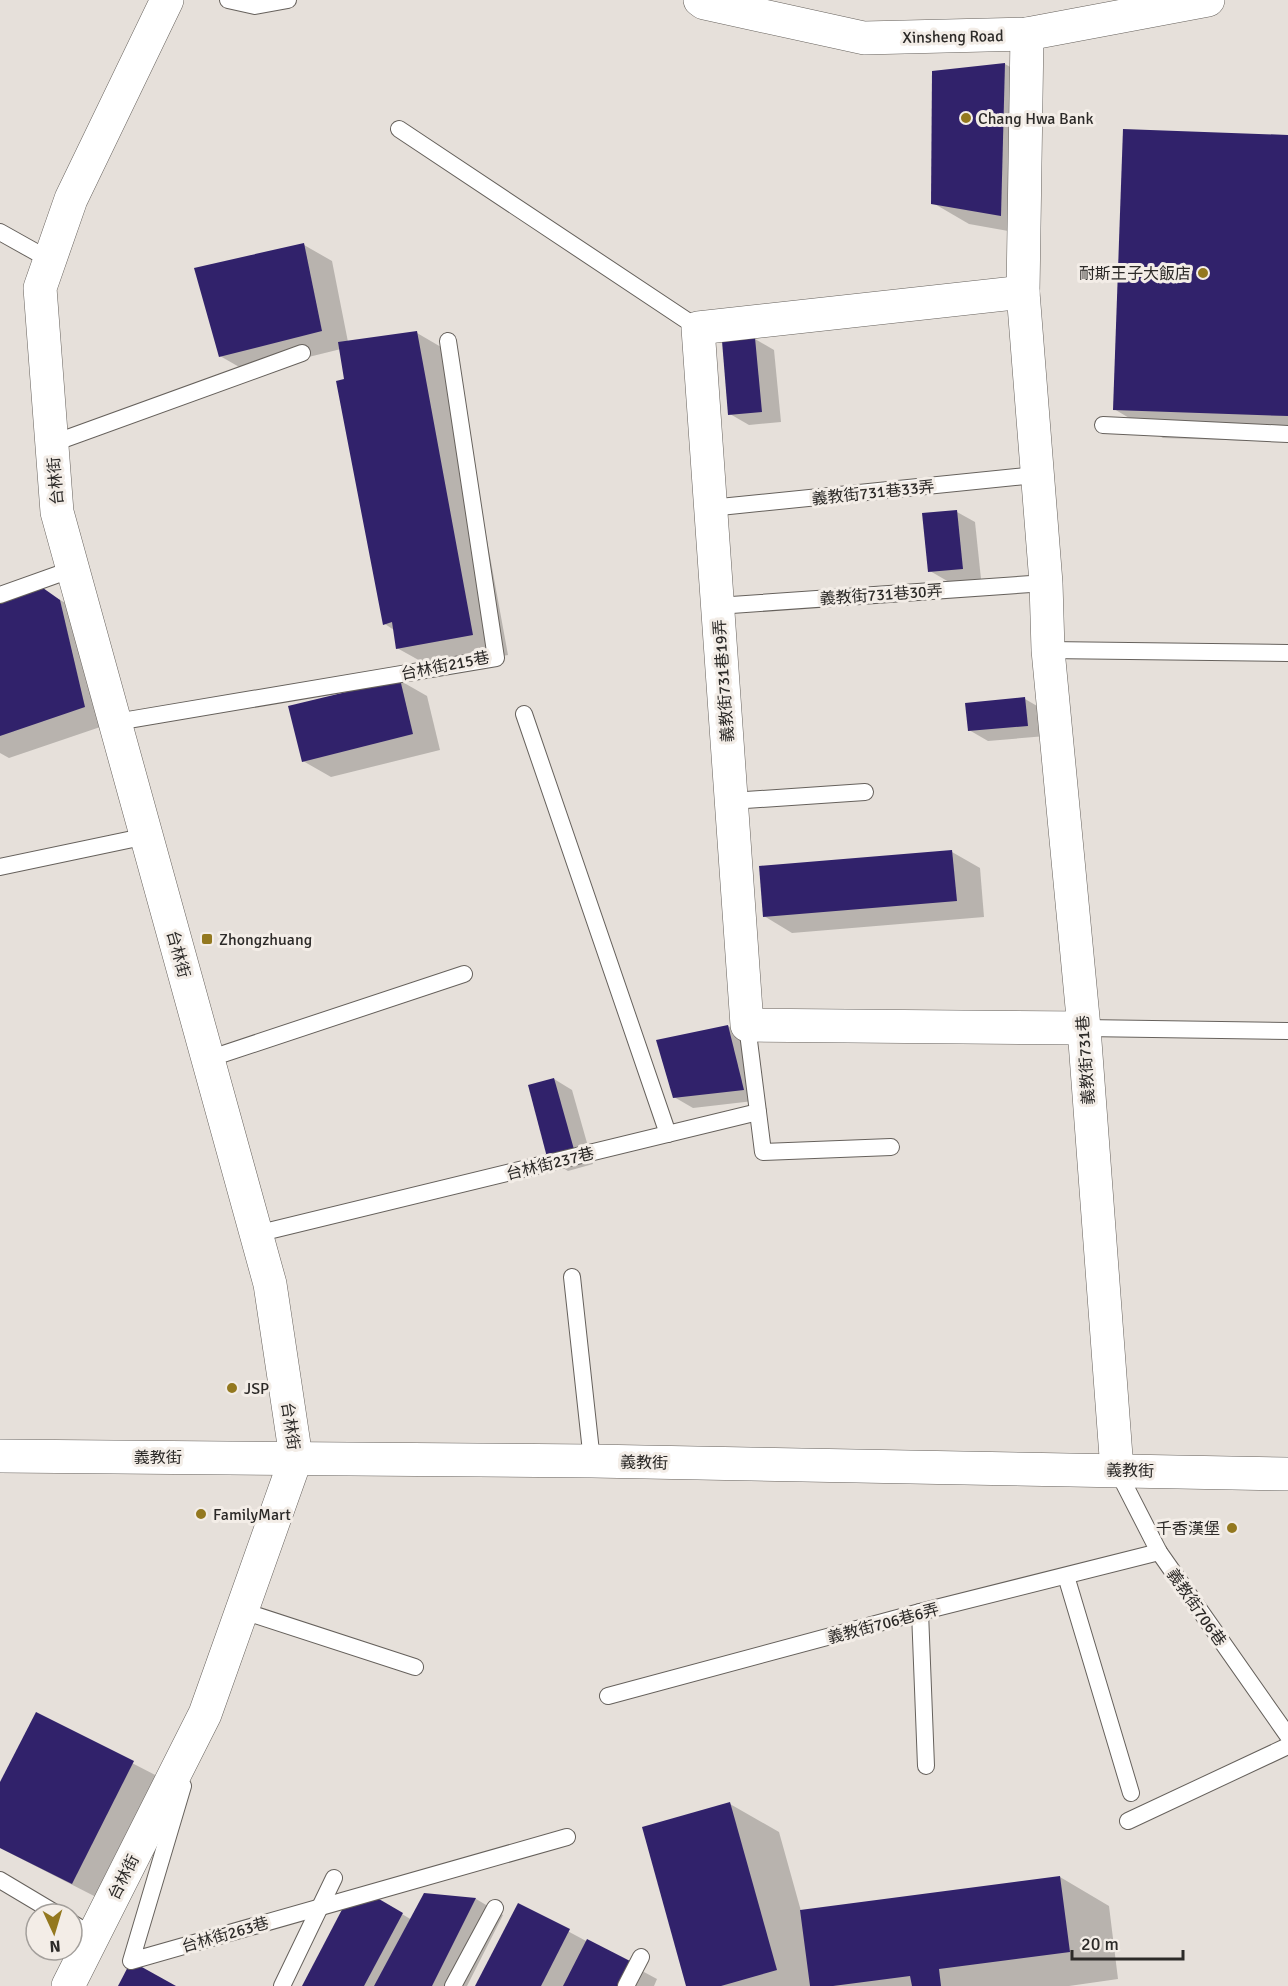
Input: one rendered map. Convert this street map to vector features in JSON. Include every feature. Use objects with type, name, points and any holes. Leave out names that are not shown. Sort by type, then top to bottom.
[{"type":"street","name":"台林街","points":[[84,1925],[204,1714],[296,1458],[270,1284],[57,512],[40,288],[71,199],[167,0]]},
{"type":"street","name":"Xinsheng Road","points":[[700,0],[704,3],[864,38],[1027,34],[1204,0]]},
{"type":"street","name":"義教街731巷","points":[[1027,34],[1023,292],[1035,475],[1046,583],[1048,650],[1084,1028],[1118,1470]]},
{"type":"street","points":[[698,328],[1023,292]]},
{"type":"street","name":"義教街731巷19弄","points":[[698,328],[747,1025]]},
{"type":"street","points":[[747,1025],[1084,1028]]},
{"type":"street","name":"義教街","points":[[0,1456],[591,1461],[1288,1474]]},
{"type":"street","name":"台林街","points":[[68,1986],[74,1962]]},
{"type":"lane","points":[[228,0],[255,6],[288,0]]},
{"type":"lane","points":[[399,129],[698,328]]},
{"type":"lane","points":[[0,232],[50,260]]},
{"type":"lane","name":"台林街215巷","points":[[116,722],[495,658],[448,341]]},
{"type":"lane","points":[[51,444],[302,353]]},
{"type":"lane","points":[[1103,424],[1288,434]]},
{"type":"lane","name":"義教街731巷33弄","points":[[710,508],[1035,475]]},
{"type":"lane","points":[[0,595],[73,569]]},
{"type":"lane","name":"義教街731巷30弄","points":[[717,606],[1046,583]]},
{"type":"lane","points":[[1048,650],[1288,653]]},
{"type":"lane","points":[[524,714],[668,1134]]},
{"type":"lane","points":[[731,801],[865,792]]},
{"type":"lane","points":[[0,867],[147,836]]},
{"type":"lane","points":[[208,1059],[464,974]]},
{"type":"lane","points":[[747,1025],[763,1152],[891,1147]]},
{"type":"lane","points":[[1084,1028],[1288,1031]]},
{"type":"lane","name":"台林街237巷","points":[[256,1234],[758,1112]]},
{"type":"lane","points":[[572,1278],[591,1461]]},
{"type":"lane","name":"義教街706巷","points":[[1118,1470],[1158,1552],[1288,1736]]},
{"type":"lane","name":"義教街706巷6弄","points":[[608,1696],[920,1612],[1158,1552]]},
{"type":"lane","points":[[1066,1576],[1131,1792]]},
{"type":"lane","points":[[240,1610],[415,1667]]},
{"type":"lane","points":[[920,1612],[926,1766]]},
{"type":"lane","name":"台林街263巷","points":[[204,1714],[131,1961],[567,1837]]},
{"type":"lane","points":[[1128,1821],[1288,1746]]},
{"type":"lane","points":[[282,1986],[334,1878]]},
{"type":"lane","points":[[0,1880],[37,1902]]},
{"type":"lane","points":[[453,1986],[495,1908]]},
{"type":"lane","points":[[626,1986],[641,1957]]},
{"type":"building","points":[[1005,63],[1001,216],[931,204],[932,71]]},
{"type":"building","name":"耐斯王子大飯店","points":[[1123,129],[1288,135],[1288,416],[1113,410]]},
{"type":"building","points":[[304,243],[322,331],[219,357],[194,268]]},
{"type":"building","points":[[417,331],[473,635],[396,649],[392,622],[383,625],[336,381],[344,379],[338,342]]},
{"type":"building","points":[[755,338],[762,412],[728,415],[722,341]]},
{"type":"building","points":[[957,510],[963,569],[928,572],[922,513]]},
{"type":"building","points":[[43,588],[60,600],[85,707],[0,736],[0,599]]},
{"type":"building","points":[[400,679],[413,734],[302,762],[288,706]]},
{"type":"building","points":[[1025,697],[1028,726],[968,731],[965,703]]},
{"type":"building","points":[[952,850],[957,901],[763,917],[759,866]]},
{"type":"building","points":[[728,1025],[744,1090],[673,1098],[656,1040]]},
{"type":"building","points":[[554,1078],[575,1153],[548,1161],[528,1085]]},
{"type":"building","points":[[36,1712],[134,1761],[72,1884],[0,1848],[0,1782]]},
{"type":"building","points":[[730,1802],[777,1970],[721,1986],[686,1986],[642,1827]]},
{"type":"building","points":[[1060,1876],[1070,1952],[939,1969],[941,1986],[912,1986],[910,1976],[833,1986],[810,1986],[800,1910]]},
{"type":"building","points":[[367,1892],[403,1913],[364,1986],[302,1986],[347,1900]]},
{"type":"building","points":[[424,1893],[476,1898],[432,1986],[374,1986]]},
{"type":"building","points":[[518,1903],[570,1929],[541,1986],[475,1986]]},
{"type":"building","points":[[587,1939],[630,1961],[618,1986],[563,1986]]},
{"type":"building","points":[[131,1961],[176,1986],[118,1986]]},
{"type":"place","name":"Chang Hwa Bank","points":[[966,118]]},
{"type":"place","name":"耐斯王子大飯店","points":[[1203,273]]},
{"type":"place","name":"Zhongzhuang","points":[[207,939]]},
{"type":"place","name":"JSP","points":[[232,1388]]},
{"type":"place","name":"FamilyMart","points":[[201,1514]]},
{"type":"place","name":"千香漢堡","points":[[1232,1528]]}]
